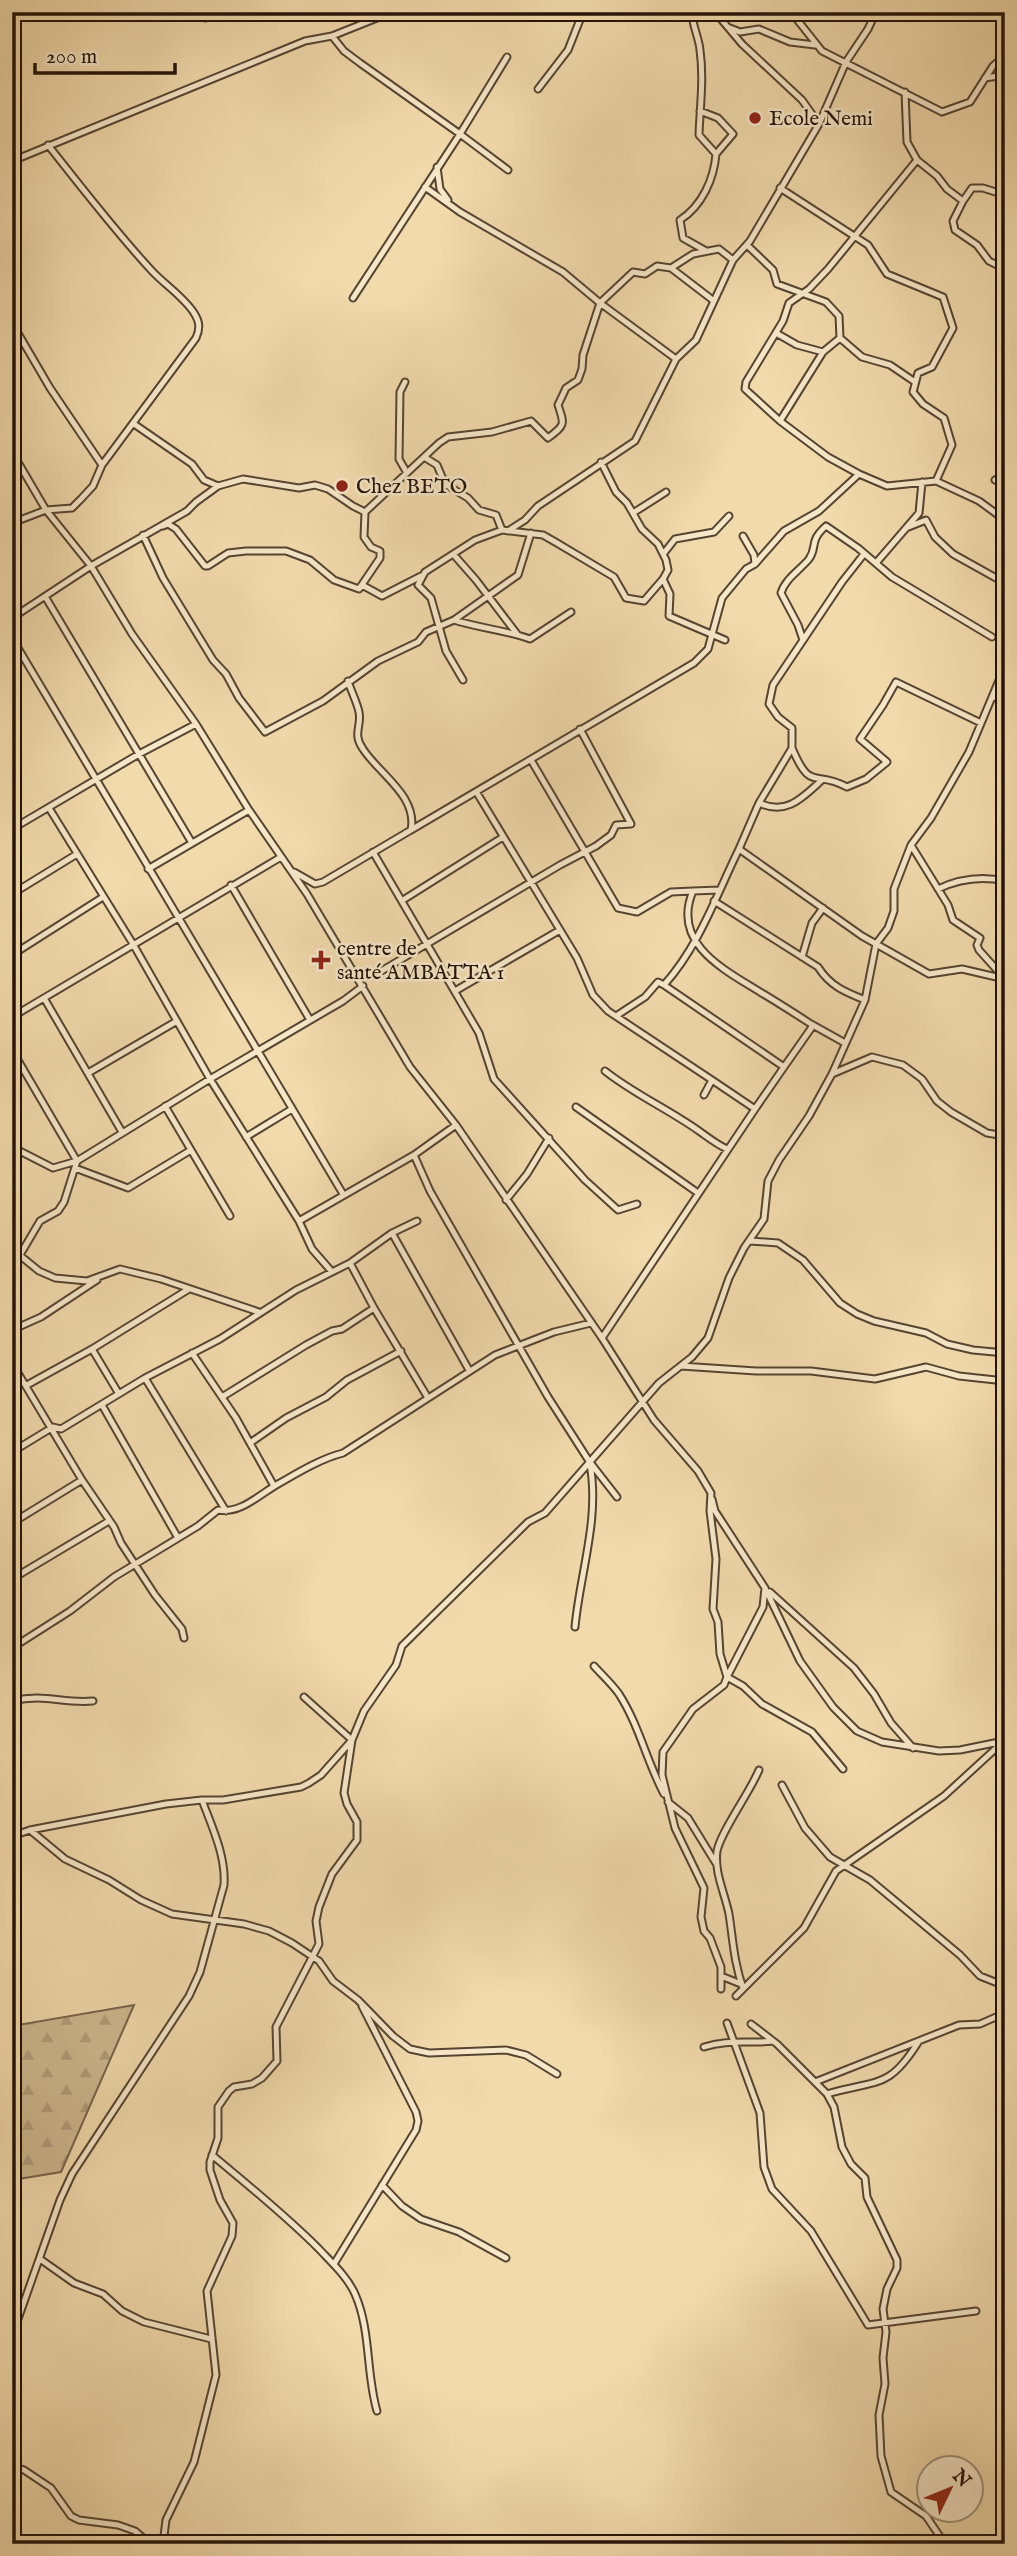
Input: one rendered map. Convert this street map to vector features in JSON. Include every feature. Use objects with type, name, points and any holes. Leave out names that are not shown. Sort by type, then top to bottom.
[{"type":"street","points":[[12,161],[305,41],[332,36],[392,12]]},
{"type":"street","points":[[537,89],[569,50],[583,12]]},
{"type":"street","points":[[692,12],[700,50],[703,92],[699,135],[716,154]]},
{"type":"street","points":[[715,12],[742,44],[802,100],[819,124]]},
{"type":"street","points":[[791,12],[816,45],[826,53],[942,112],[970,102],[993,66],[1005,56]]},
{"type":"street","points":[[463,680],[446,651],[431,598],[418,584],[425,572],[475,540],[505,531],[526,520],[538,506],[635,441],[676,359],[696,340],[733,260],[747,245],[819,124],[846,62],[876,12]]},
{"type":"street","points":[[727,26],[740,32],[759,29],[790,41],[816,45]]},
{"type":"street","points":[[332,36],[344,51],[508,170]]},
{"type":"street","points":[[353,298],[508,57]]},
{"type":"street","points":[[985,78],[1005,75]]},
{"type":"street","points":[[905,92],[907,142],[917,160],[963,201]]},
{"type":"street","points":[[700,111],[718,118],[733,134],[716,154],[710,182],[693,212],[680,220],[683,238],[706,251]]},
{"type":"street","points":[[12,523],[46,510],[72,508],[93,486],[102,465],[200,330],[199,321],[193,311],[153,272],[100,212],[48,145]]},
{"type":"street","points":[[917,160],[828,269],[789,303],[776,333],[746,382],[746,389],[780,421],[828,457],[859,474],[887,486],[936,481],[979,501],[1005,520]]},
{"type":"street","points":[[437,167],[437,180],[443,195],[460,212]]},
{"type":"street","points":[[425,187],[460,212],[562,272],[676,359]]},
{"type":"street","points":[[780,188],[868,245],[887,274],[943,297],[953,328],[932,367],[918,373],[913,392],[923,404],[944,418],[953,445],[936,481]]},
{"type":"street","points":[[1005,195],[983,188],[972,188],[953,220],[956,230],[977,245],[989,261],[1005,269]]},
{"type":"street","points":[[747,245],[773,270],[777,284],[826,302],[839,316],[840,338],[862,357],[890,365],[915,382]]},
{"type":"street","points":[[671,268],[693,254],[719,249],[733,260]]},
{"type":"street","points":[[163,526],[168,524],[176,529],[205,566],[228,553],[286,551],[310,560],[334,580],[359,589],[380,558],[380,551],[371,547],[364,537],[365,512],[448,436],[492,432],[531,421],[548,438],[561,428],[564,421],[558,404],[566,388],[578,380],[600,303],[633,272],[645,274],[657,266],[671,268],[714,301]]},
{"type":"street","points":[[12,323],[50,388],[102,465]]},
{"type":"street","points":[[776,333],[797,345],[823,352]]},
{"type":"street","points":[[780,421],[823,352],[840,338]]},
{"type":"street","points":[[405,382],[400,392],[399,459],[407,473]]},
{"type":"street","points":[[134,424],[192,464],[204,480],[218,486]]},
{"type":"street","points":[[12,452],[46,510],[91,566],[132,634],[196,724],[249,810],[291,870],[352,967],[391,1039],[456,1125],[602,1338],[654,1420],[698,1471],[711,1493],[715,1511],[765,1588],[800,1661],[833,1707],[857,1731],[881,1742],[939,1751],[960,1750],[1004,1741]]},
{"type":"street","points":[[424,457],[437,465],[445,484],[468,498],[479,510],[496,515],[505,531]]},
{"type":"street","points":[[505,531],[543,535],[614,577],[626,597],[645,601],[668,570],[664,553],[642,529],[633,513],[615,492],[601,462]]},
{"type":"street","points":[[291,870],[316,884],[323,882],[694,663],[708,649],[722,598],[746,569],[755,564],[784,531],[819,511],[859,474]]},
{"type":"street","points":[[995,481],[1005,476]]},
{"type":"street","points":[[13,616],[46,598],[91,566],[187,512],[195,502],[218,486],[243,479],[299,488],[315,485],[328,489],[365,512]]},
{"type":"street","points":[[876,563],[919,513],[922,482]]},
{"type":"street","points":[[633,513],[666,492]]},
{"type":"street","points":[[664,553],[675,539],[714,532],[729,516]]},
{"type":"street","points":[[906,528],[926,520],[935,537],[953,554],[1005,583]]},
{"type":"street","points":[[803,640],[781,593],[783,587],[811,556],[815,537],[826,526],[899,582],[992,637]]},
{"type":"street","points":[[143,535],[163,578],[213,660],[226,674],[239,698],[265,732],[323,701],[378,661],[418,642],[426,632],[454,620],[518,575],[531,533]]},
{"type":"street","points":[[743,536],[754,555],[755,564]]},
{"type":"street","points":[[864,554],[774,683],[769,704],[778,717],[792,728],[792,748],[807,776],[839,782],[846,787],[866,779],[887,761],[860,739],[884,705],[896,682],[981,723]]},
{"type":"street","points":[[454,555],[517,634]]},
{"type":"street","points":[[362,585],[382,596],[423,576]]},
{"type":"street","points":[[663,579],[670,594],[669,616],[725,640]]},
{"type":"street","points":[[46,598],[192,844]]},
{"type":"street","points":[[454,620],[530,639],[571,612]]},
{"type":"street","points":[[12,638],[343,1194]]},
{"type":"street","points":[[163,2544],[166,2520],[194,2462],[216,2375],[207,2291],[232,2236],[233,2223],[213,2183],[209,2162],[218,2138],[218,2107],[234,2087],[252,2084],[274,2067],[278,2057],[276,2027],[291,2003],[306,1965],[319,1944],[316,1922],[319,1907],[332,1874],[357,1840],[357,1822],[344,1793],[352,1740],[364,1711],[396,1665],[402,1646],[527,1522],[545,1513],[659,1384],[708,1338],[729,1278],[764,1219],[768,1181],[832,1074],[865,1000],[876,944],[888,928],[894,911],[894,889],[911,845],[931,818],[970,752],[1005,666]]},
{"type":"street","points":[[348,681],[360,715],[356,734],[362,748],[400,792],[413,819],[411,830]]},
{"type":"street","points":[[992,697],[1005,698]]},
{"type":"street","points":[[12,830],[95,779],[196,724]]},
{"type":"street","points":[[352,967],[362,977],[378,973],[596,846],[611,835],[615,825],[631,824],[580,729]]},
{"type":"street","points":[[664,985],[696,942],[759,803],[792,748]]},
{"type":"street","points":[[531,760],[612,902],[618,908],[637,912],[671,892],[719,890]]},
{"type":"street","points":[[759,803],[776,809],[787,807],[822,780]]},
{"type":"street","points":[[477,793],[577,958],[593,995],[616,1016],[755,1109]]},
{"type":"street","points":[[49,808],[210,1079],[299,1221],[312,1249],[332,1272]]},
{"type":"street","points":[[149,869],[249,810]]},
{"type":"street","points":[[403,900],[503,837]]},
{"type":"street","points":[[911,845],[953,920],[980,938],[978,950],[1005,979]]},
{"type":"street","points":[[739,849],[876,944],[929,974],[962,969],[1005,979]]},
{"type":"street","points":[[373,852],[479,1033],[494,1079],[586,1180],[618,1210],[637,1204]]},
{"type":"street","points":[[12,894],[77,854]]},
{"type":"street","points":[[12,1017],[281,857]]},
{"type":"street","points":[[938,889],[954,881],[986,878],[1005,881]]},
{"type":"street","points":[[231,885],[310,1020]]},
{"type":"street","points":[[693,891],[686,915],[696,942],[719,967],[845,1043]]},
{"type":"street","points":[[12,955],[103,897]]},
{"type":"street","points":[[714,901],[818,967],[824,978],[838,989],[865,1000]]},
{"type":"street","points":[[802,957],[812,923],[823,908]]},
{"type":"street","points":[[456,991],[560,930]]},
{"type":"street","points":[[616,1016],[645,997],[657,982],[784,1067]]},
{"type":"street","points":[[12,1147],[53,1168],[77,1161],[363,986]]},
{"type":"street","points":[[44,998],[122,1132]]},
{"type":"street","points":[[88,1073],[177,1021]]},
{"type":"street","points":[[602,1338],[727,1149],[812,1027],[811,1024]]},
{"type":"street","points":[[12,1050],[77,1161],[64,1202],[58,1211],[40,1221],[20,1255]]},
{"type":"street","points":[[832,1074],[872,1057],[903,1065],[922,1079],[937,1101],[951,1112],[987,1133],[1005,1136]]},
{"type":"street","points":[[605,1071],[628,1089],[642,1094],[701,1132],[711,1142],[727,1149]]},
{"type":"street","points":[[704,1096],[712,1080]]},
{"type":"street","points":[[165,1106],[230,1216]]},
{"type":"street","points":[[576,1107],[698,1193]]},
{"type":"street","points":[[246,1137],[292,1110]]},
{"type":"street","points":[[299,1221],[414,1155],[456,1125]]},
{"type":"street","points":[[506,1200],[527,1174],[549,1138]]},
{"type":"street","points":[[75,1168],[128,1188],[191,1150]]},
{"type":"street","points":[[414,1155],[430,1191],[548,1397],[589,1461],[617,1497]]},
{"type":"street","points":[[12,1452],[52,1427],[61,1429],[145,1378],[233,1331],[296,1290],[350,1264],[392,1233],[417,1220]]},
{"type":"street","points":[[392,1233],[469,1370]]},
{"type":"street","points":[[750,1241],[778,1243],[803,1260],[840,1303],[857,1314],[874,1321],[926,1333],[947,1344],[1005,1353]]},
{"type":"street","points":[[13,1249],[38,1271],[55,1278],[87,1281],[120,1269],[259,1312]]},
{"type":"street","points":[[350,1264],[428,1398]]},
{"type":"street","points":[[12,1330],[41,1317],[106,1273]]},
{"type":"street","points":[[27,1385],[92,1349],[189,1289]]},
{"type":"street","points":[[222,1397],[306,1345],[332,1331],[342,1329],[374,1308]]},
{"type":"street","points":[[12,1648],[70,1611],[114,1577],[198,1527],[218,1510],[226,1511],[256,1500],[274,1486],[328,1457],[343,1453],[469,1370],[518,1345],[591,1323]]},
{"type":"street","points":[[92,1349],[119,1394]]},
{"type":"street","points":[[250,1443],[286,1418],[326,1397],[347,1380],[401,1351]]},
{"type":"street","points":[[192,1353],[222,1397],[274,1486]]},
{"type":"street","points":[[12,1363],[135,1565],[182,1629],[184,1638]]},
{"type":"street","points":[[681,1366],[756,1371],[811,1371],[875,1379],[926,1367],[960,1376],[1005,1381]]},
{"type":"street","points":[[145,1378],[226,1511]]},
{"type":"street","points":[[102,1405],[178,1538]]},
{"type":"street","points":[[575,1627],[593,1518],[593,1481],[589,1461]]},
{"type":"street","points":[[12,1523],[82,1480]]},
{"type":"street","points":[[711,1493],[710,1511],[716,1559],[713,1609],[718,1622],[720,1654],[727,1677],[743,1686],[762,1704],[812,1732],[843,1769]]},
{"type":"street","points":[[12,1579],[109,1521]]},
{"type":"street","points":[[721,1989],[721,1967],[710,1938],[704,1931],[701,1917],[704,1888],[675,1828],[662,1775],[663,1752],[693,1709],[724,1685],[763,1607],[765,1588]]},
{"type":"street","points":[[765,1588],[854,1668],[891,1723],[913,1748]]},
{"type":"street","points":[[594,1666],[618,1693],[633,1720],[653,1773],[669,1804],[688,1818],[717,1865]]},
{"type":"street","points":[[12,1701],[37,1696],[70,1703],[93,1701]]},
{"type":"street","points":[[304,1697],[352,1740]]},
{"type":"street","points":[[12,1836],[30,1830],[166,1804],[223,1800],[301,1787],[321,1775],[352,1740]]},
{"type":"street","points":[[736,1996],[742,1986],[804,1928],[829,1879],[944,1796],[1004,1741]]},
{"type":"street","points":[[742,1986],[736,1968],[729,1916],[717,1865],[718,1850],[759,1770]]},
{"type":"street","points":[[782,1785],[805,1828],[830,1857],[870,1880],[960,1955],[980,1976],[1005,1986]]},
{"type":"street","points":[[12,2336],[60,2200],[77,2164],[189,1996],[200,1972],[225,1885],[222,1857],[202,1800]]},
{"type":"street","points":[[30,1830],[65,1859],[172,1914],[214,1919],[270,1931],[313,1955],[333,1981],[358,2000],[393,2036],[410,2049],[429,2053],[506,2050],[526,2055],[557,2074]]},
{"type":"street","points":[[721,1976],[742,1986]]},
{"type":"street","points":[[334,2264],[416,2130],[418,2121],[416,2112],[358,2000]]},
{"type":"street","points":[[815,2082],[959,2025],[980,2024],[1005,2013]]},
{"type":"street","points":[[727,2023],[760,2113],[764,2167],[772,2189],[811,2231],[868,2325],[976,2311]]},
{"type":"street","points":[[751,2024],[774,2041],[827,2094],[834,2107],[842,2147],[851,2164],[865,2178],[867,2197],[897,2260],[897,2268],[884,2300],[885,2390],[879,2415],[881,2456],[890,2490],[926,2516],[944,2544]]},
{"type":"street","points":[[827,2094],[863,2087],[889,2078],[905,2064],[920,2040]]},
{"type":"street","points":[[704,2047],[722,2041],[774,2041]]},
{"type":"street","points":[[212,2155],[281,2211],[334,2264],[356,2296],[377,2411]]},
{"type":"street","points":[[382,2185],[402,2206],[421,2219],[459,2232],[506,2258]]},
{"type":"street","points":[[40,2259],[74,2283],[103,2294],[122,2311],[144,2322],[211,2339]]},
{"type":"street","points":[[12,2466],[24,2470],[51,2488],[71,2515],[79,2520],[118,2525],[135,2531],[150,2544]]},
{"type":"green space","points":[[134,2005],[61,2172],[12,2180],[12,2026]]},
{"type":"place","name":"Ecole Nemi","points":[[755,118]]},
{"type":"place","name":"Chez BETO","points":[[342,486]]},
{"type":"place","name":"centre de santé AMBATTA 1","points":[[321,960]]}]
